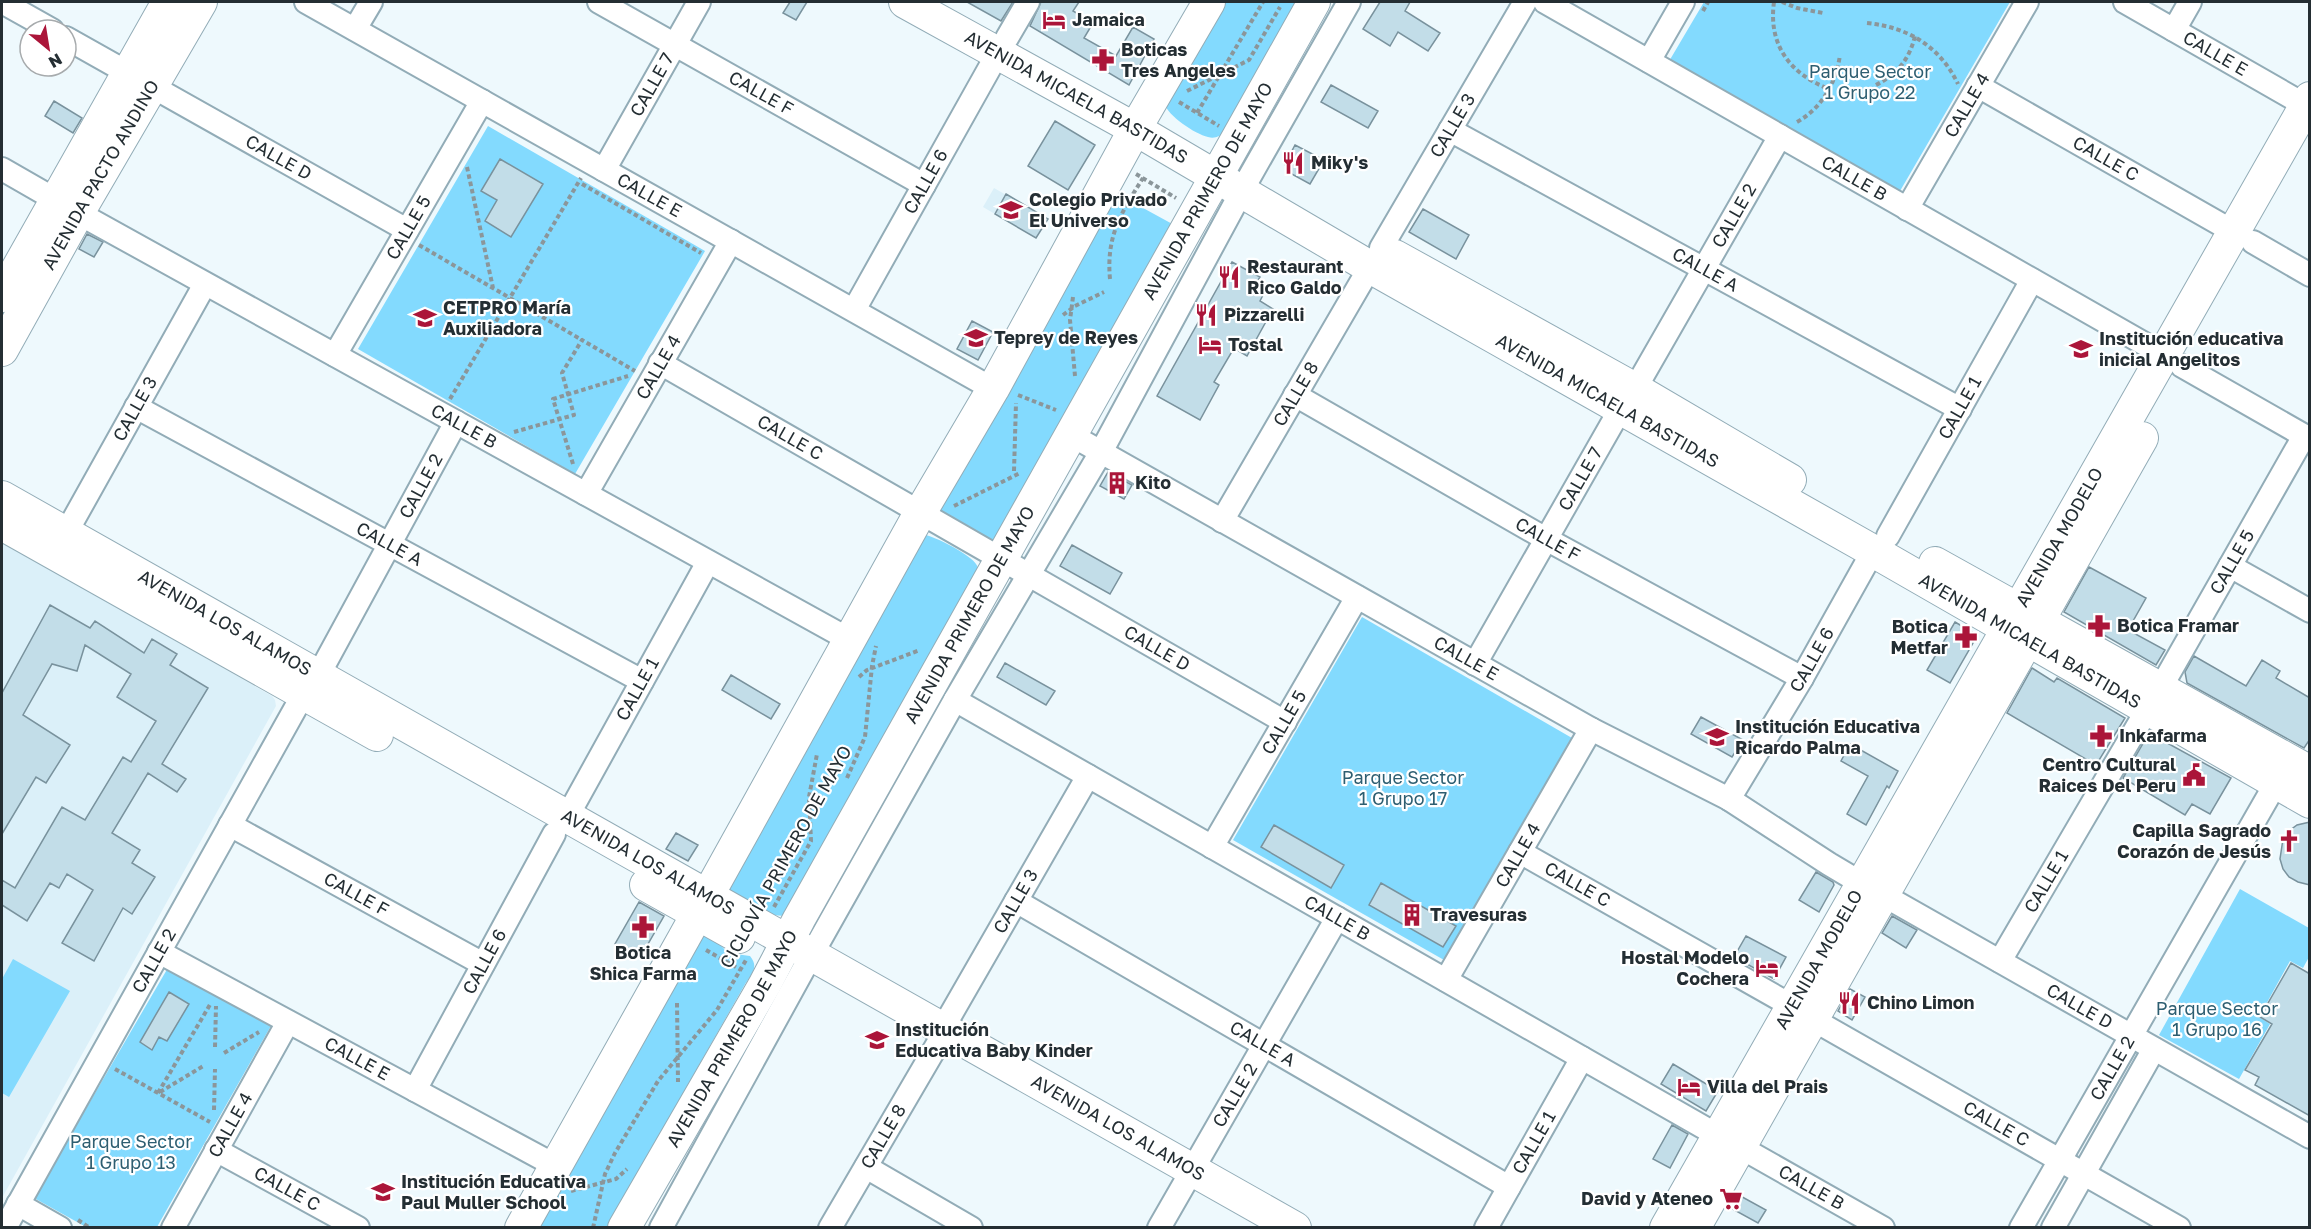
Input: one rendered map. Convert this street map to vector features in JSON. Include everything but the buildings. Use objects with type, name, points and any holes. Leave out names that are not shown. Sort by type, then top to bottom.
[{"type":"street","points":[[2,2],[31,18]]},
{"type":"street","name":"AVENIDA PACTO ANDINO","points":[[140,80],[168,2]]},
{"type":"street","name":"AVENIDA PACTO ANDINO","points":[[2,350],[67,207],[140,80],[201,2]]},
{"type":"street","name":"CALLE E","points":[[306,2],[854,310],[1011,390]]},
{"type":"street","points":[[355,29],[371,2]]},
{"type":"street","name":"CALLE F","points":[[599,2],[924,185]]},
{"type":"street","name":"CALLE 7","points":[[597,166],[675,44],[699,2]]},
{"type":"street","name":"AVENIDA MICAELA BASTIDAS","points":[[905,2],[1157,118],[1375,257],[2023,625],[2154,699],[2310,772]]},
{"type":"street","name":"AVENIDA MICAELA BASTIDAS","points":[[942,2],[1003,46]]},
{"type":"street","points":[[1003,46],[1028,2]]},
{"type":"street","points":[[521,1227],[561,1180],[697,916],[864,640],[931,519],[1011,390],[1133,172],[1209,2]]},
{"type":"street","name":"AVENIDA PRIMERO DE MAYO","points":[[661,1227],[776,950],[955,700],[1101,452],[1314,2]]},
{"type":"street","name":"AVENIDA PRIMERO DE MAYO","points":[[624,1227],[776,950],[1001,560],[1067,418],[1197,210],[1234,168],[1349,2]]},
{"type":"street","name":"CALLE 3","points":[[1375,257],[1525,2]]},
{"type":"street","name":"CALLE B","points":[[1545,2],[1649,61],[1787,130],[1907,208],[2307,437]]},
{"type":"street","points":[[1649,61],[1683,2]]},
{"type":"street","name":"CALLE 4","points":[[1907,208],[1968,85],[2027,2]]},
{"type":"street","name":"CALLE E","points":[[2125,2],[2307,102]]},
{"type":"street","points":[[2174,30],[2190,2]]},
{"type":"street","points":[[78,45],[140,80]]},
{"type":"street","name":"CALLE 6","points":[[854,310],[1003,46]]},
{"type":"street","name":"CALLE D","points":[[140,80],[414,241]]},
{"type":"street","name":"CALLE C","points":[[1968,85],[2310,275]]},
{"type":"street","name":"CALLE 5","points":[[335,355],[414,241],[482,101]]},
{"type":"street","name":"AVENIDA MODELO","points":[[1666,1227],[1728,1141],[1802,1013],[2243,237],[2307,102]]},
{"type":"street","name":"CALLE A","points":[[1450,129],[1960,409]]},
{"type":"street","name":"CALLE 2","points":[[1628,399],[1787,130]]},
{"type":"street","name":"AVENIDA MODELO","points":[[2243,237],[2310,142]]},
{"type":"street","name":"CALLE B","points":[[2,169],[335,355],[450,406],[586,494],[708,562],[864,640]]},
{"type":"street","name":"AVENIDA PACTO ANDINO","points":[[2,296],[67,207]]},
{"type":"street","name":"CALLE 4","points":[[586,494],[648,371],[731,241]]},
{"type":"street","name":"CALLE 8","points":[[1222,521],[1375,257]]},
{"type":"street","name":"CALLE 1","points":[[1881,544],[2032,280]]},
{"type":"street","name":"CALLE 3","points":[[66,533],[205,284]]},
{"type":"street","name":"CALLE C","points":[[648,371],[931,519],[1001,560]]},
{"type":"street","name":"CALLE F","points":[[1295,395],[1546,538],[1802,678]]},
{"type":"street","name":"CALLE 7","points":[[1475,664],[1628,399]]},
{"type":"street","name":"CALLE 2","points":[[5,1227],[390,544],[450,406]]},
{"type":"street","name":"CALLE A","points":[[136,407],[642,681]]},
{"type":"street","name":"CALLE E","points":[[1067,418],[1101,452],[1591,729],[1729,799],[1872,889]]},
{"type":"street","name":"CALLE 5","points":[[2154,699],[2307,437]]},
{"type":"street","name":"AVENIDA LOS ALAMOS","points":[[2,497],[66,533],[311,685]]},
{"type":"street","name":"AVENIDA LOS ALAMOS","points":[[2,524],[311,685],[560,825],[697,916],[776,950],[940,1036],[1188,1178],[1295,1227]]},
{"type":"street","name":"CALLE 6","points":[[1729,799],[1881,544]]},
{"type":"street","name":"CALLE D","points":[[1001,560],[1285,722]]},
{"type":"street","name":"CALLE 1","points":[[560,825],[708,562]]},
{"type":"street","points":[[2230,566],[2310,611]]},
{"type":"street","name":"CALLE 5","points":[[1212,847],[1357,597]]},
{"type":"street","name":"AVENIDA MICAELA BASTIDAS","points":[[2154,699],[2276,783],[2310,802]]},
{"type":"street","name":"CALLE 1","points":[[2000,961],[2154,699]]},
{"type":"street","name":"CALLE B","points":[[955,700],[1883,1227]]},
{"type":"street","name":"CALLE 4","points":[[1446,980],[1591,729]]},
{"type":"street","name":"CALLE 3","points":[[940,1036],[1088,776]]},
{"type":"street","name":"CALLE 2","points":[[2021,1227],[2276,783]]},
{"type":"street","name":"CALLE F","points":[[230,825],[483,964]]},
{"type":"street","name":"CALLE 6","points":[[415,1090],[560,825]]},
{"type":"street","name":"CALLE C","points":[[1520,852],[2179,1227]]},
{"type":"street","name":"CALLE D","points":[[1872,889],[2310,1137]]},
{"type":"street","name":"CALLE A","points":[[1016,901],[1509,1187]]},
{"type":"street","name":"CALLE 2","points":[[1188,1178],[1337,918]]},
{"type":"street","name":"CALLE E","points":[[159,952],[415,1090],[561,1180]]},
{"type":"street","name":"CALLE 4","points":[[173,1227],[284,1020]]},
{"type":"street","name":"CALLE 8","points":[[830,1227],[940,1036]]},
{"type":"street","name":"CALLE 2","points":[[2053,1227],[2154,1049]]},
{"type":"street","name":"CALLE 1","points":[[1486,1227],[1582,1058]]},
{"type":"street","name":"AVENIDA MODELO","points":[[1694,1227],[1728,1141]]},
{"type":"street","name":"CALLE C","points":[[216,1150],[358,1227]]},
{"type":"street","points":[[866,1167],[971,1227]]},
{"type":"street","points":[[1159,1227],[1188,1178]]},
{"type":"street","name":"AVENIDA LOS ALAMOS","points":[[1188,1178],[1252,1227]]},
{"type":"street","points":[[18,1204],[65,1222]]},
{"type":"path","points":[[1197,113],[1263,2]]},
{"type":"path","points":[[1110,226],[1157,118],[1187,91],[1250,60],[1283,2]]},
{"type":"path","points":[[1774,2],[1772,14],[1774,31],[1779,47],[1788,62],[1800,74],[1829,89]]},
{"type":"path","points":[[1782,2],[1797,8],[1823,13]]},
{"type":"path","points":[[1867,23],[1884,24],[1915,36],[1936,52],[1952,72],[1968,85]]},
{"type":"path","points":[[1876,85],[1891,77],[1903,66],[1911,52],[1915,36]]},
{"type":"path","points":[[1787,130],[1811,111],[1829,89],[1838,67],[1840,54]]},
{"type":"path","points":[[1157,118],[1197,113]]},
{"type":"path","points":[[1197,113],[1234,168]]},
{"type":"path","points":[[461,176],[467,166],[494,289]]},
{"type":"path","points":[[450,406],[510,298],[579,182],[597,166]]},
{"type":"path","points":[[1133,172],[1197,210]]},
{"type":"path","points":[[1110,279],[1108,257],[1115,226],[1133,172]]},
{"type":"path","points":[[569,176],[701,253],[695,262]]},
{"type":"path","points":[[414,241],[582,340],[648,371]]},
{"type":"path","points":[[1075,379],[1070,310],[1076,287]]},
{"type":"path","points":[[1058,319],[1104,292]]},
{"type":"path","points":[[520,439],[511,433],[574,415],[562,373],[582,340]]},
{"type":"path","points":[[638,360],[648,371]]},
{"type":"path","points":[[574,470],[553,399],[648,371]]},
{"type":"path","points":[[622,387],[628,376]]},
{"type":"path","points":[[1011,390],[1067,418]]},
{"type":"path","points":[[1011,390],[1016,438],[1014,471]]},
{"type":"path","points":[[574,470],[580,459]]},
{"type":"path","points":[[565,465],[574,470]]},
{"type":"path","points":[[931,519],[1022,473]]},
{"type":"path","name":"CICLOVÍA PRIMERO DE MAYO","points":[[844,784],[865,737],[872,669],[864,640]]},
{"type":"path","points":[[853,682],[872,669],[922,650]]},
{"type":"path","points":[[697,916],[776,950],[811,841],[809,797],[818,752]]},
{"type":"path","name":"CICLOVÍA PRIMERO DE MAYO","points":[[593,1227],[603,1182],[615,1153],[658,1081],[717,1010],[776,950],[819,831]]},
{"type":"path","points":[[158,1093],[216,994]]},
{"type":"path","points":[[673,1091],[679,1081],[677,997]]},
{"type":"path","points":[[215,1047],[216,1005]]},
{"type":"path","points":[[224,1053],[284,1020]]},
{"type":"path","points":[[118,1058],[112,1068],[214,1124],[215,1069]]},
{"type":"path","points":[[158,1093],[205,1065]]},
{"type":"path","points":[[561,1180],[574,1189],[616,1179],[626,1171],[632,1161]]},
{"type":"path","points":[[65,1222],[90,1227]]},
{"type":"shaded area","name":"Colegio Privado El Universo","points":[[994,188],[1048,219],[1036,238],[983,207]]},
{"type":"shaded area","points":[[2,542],[272,696],[276,706],[2,1198]]},
{"type":"green space","points":[[1220,2],[1303,2],[1226,132],[1211,138],[1183,124],[1164,103]]},
{"type":"green space","name":"Parque Sector 1 Grupo 22","points":[[1704,2],[2010,2],[1900,191],[1668,63]]},
{"type":"green space","points":[[488,126],[705,251],[575,474],[358,349]]},
{"type":"green space","points":[[1112,191],[1176,226],[1000,529],[993,540],[985,541],[940,517],[935,501]]},
{"type":"green space","points":[[921,534],[954,547],[976,563],[978,568],[788,915],[781,916],[765,912],[747,903],[728,888]]},
{"type":"green space","name":"Parque Sector 1 Grupo 17","points":[[1362,617],[1572,738],[1444,960],[1233,840]]},
{"type":"green space","name":"Parque Sector 1 Grupo 16","points":[[2240,889],[2309,928],[2309,957],[2303,968],[2290,961],[2259,1017],[2270,1024],[2239,1079],[2159,1035]]},
{"type":"green space","points":[[709,933],[728,953],[750,956],[754,964],[753,971],[607,1227],[528,1228],[701,934]]},
{"type":"green space","points":[[13,959],[70,991],[9,1097],[2,1093],[2,979]]},
{"type":"green space","name":"Parque Sector 1 Grupo 13","points":[[169,966],[272,1024],[157,1227],[86,1227],[34,1198]]},
{"type":"place","name":"Jamaica","points":[[1054,20]]},
{"type":"place","name":"Boticas Tres Angeles","points":[[1103,60]]},
{"type":"place","name":"Miky's","points":[[1293,163]]},
{"type":"place","name":"Colegio Privado El Universo","points":[[1011,210]]},
{"type":"place","name":"Restaurant Rico Galdo","points":[[1229,277]]},
{"type":"place","name":"Pizzarelli","points":[[1206,315]]},
{"type":"place","name":"CETPRO María Auxiliadora","points":[[425,318]]},
{"type":"place","name":"Teprey de Reyes","points":[[976,338]]},
{"type":"place","name":"Tostal","points":[[1210,345]]},
{"type":"place","name":"Institución educativa inicial Angelitos","points":[[2081,349]]},
{"type":"place","name":"Kito","points":[[1117,483]]},
{"type":"place","name":"Botica Framar","points":[[2099,626]]},
{"type":"place","name":"Botica Metfar","points":[[1966,637]]},
{"type":"place","name":"Inkafarma","points":[[2101,736]]},
{"type":"place","name":"Institución Educativa Ricardo Palma","points":[[1717,737]]},
{"type":"place","name":"Centro Cultural Raices Del Peru","points":[[2194,775]]},
{"type":"place","name":"Capilla Sagrado Corazón de Jesús","points":[[2289,841]]},
{"type":"place","name":"Travesuras","points":[[1412,915]]},
{"type":"place","name":"Botica Shica Farma","points":[[643,927]]},
{"type":"place","name":"Hostal Modelo Cochera","points":[[1767,968]]},
{"type":"place","name":"Chino Limon","points":[[1849,1003]]},
{"type":"place","name":"Institución Educativa Baby Kinder","points":[[877,1040]]},
{"type":"place","name":"Villa del Prais","points":[[1689,1087]]},
{"type":"place","name":"Institución Educativa Paul Muller School","points":[[383,1192]]},
{"type":"place","name":"David y Ateneo","points":[[1731,1199]]}]
